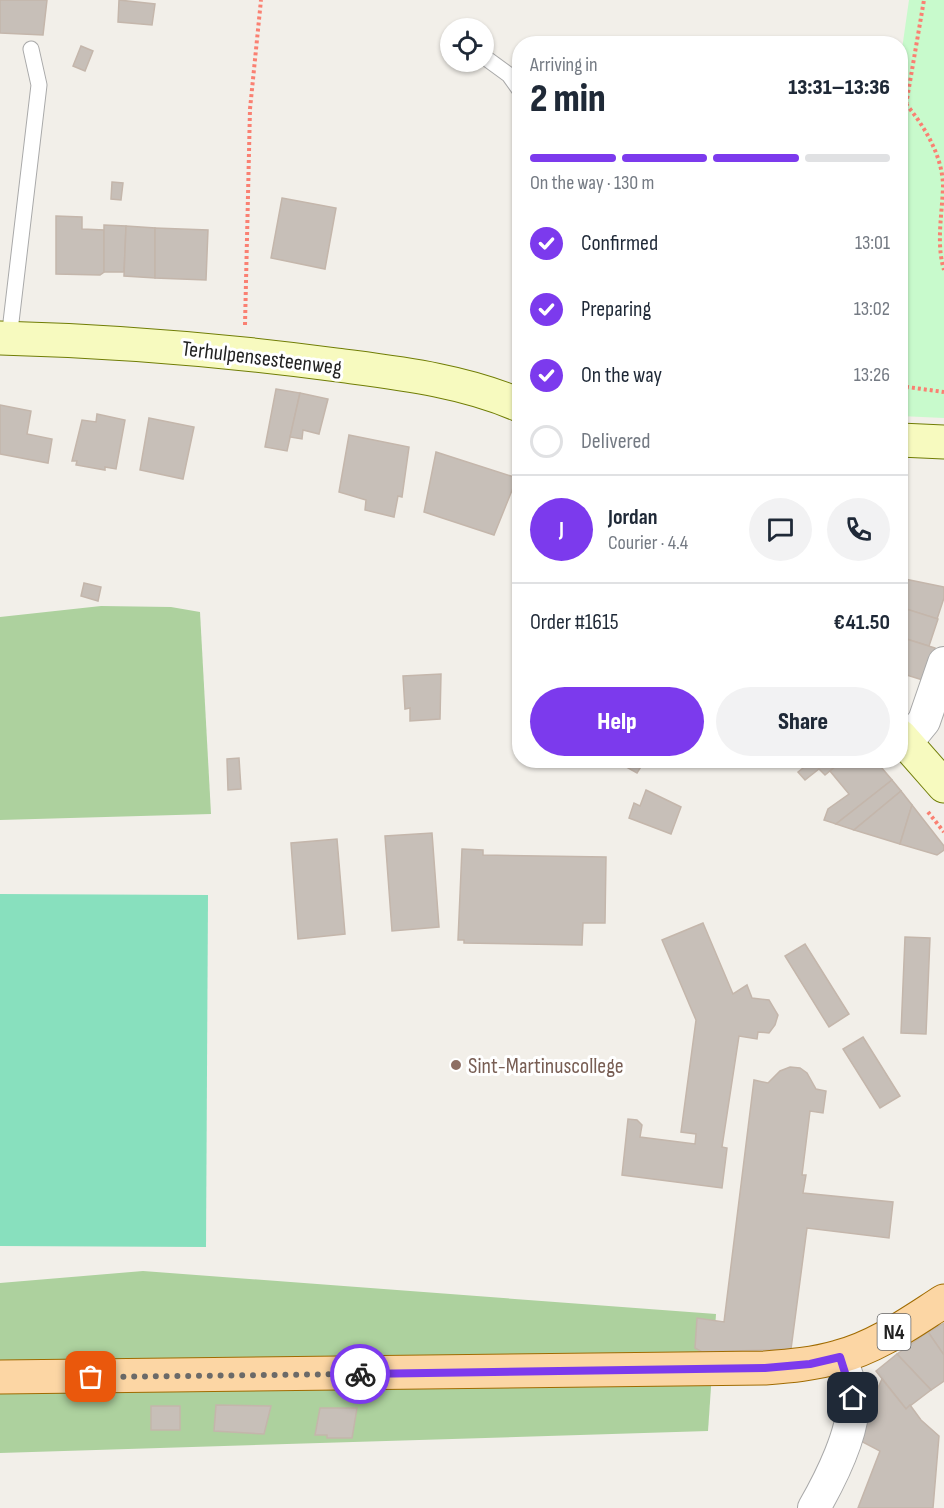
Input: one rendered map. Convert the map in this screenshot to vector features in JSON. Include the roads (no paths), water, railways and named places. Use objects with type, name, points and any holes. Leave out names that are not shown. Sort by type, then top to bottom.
[{"type":"main road","name":"Terhulpensesteenweg","points":[[5,338],[168,345],[321,363],[415,376],[512,403]]},
{"type":"main road","points":[[908,440],[944,442]]},
{"type":"main road","points":[[908,745],[944,786]]},
{"type":"main road","name":"N4","points":[[0,1377],[765,1368],[810,1364],[840,1357],[885,1337],[944,1300]]},
{"type":"street","points":[[908,735],[924,721],[944,663]]},
{"type":"street","points":[[814,1508],[834,1474],[847,1431],[853,1398],[840,1357]]},
{"type":"lane","points":[[5,338],[39,85],[31,48]]},
{"type":"lane","points":[[494,64],[512,79]]},
{"type":"place","name":"Sint-Martinuscollege","points":[[456,1065]]}]
